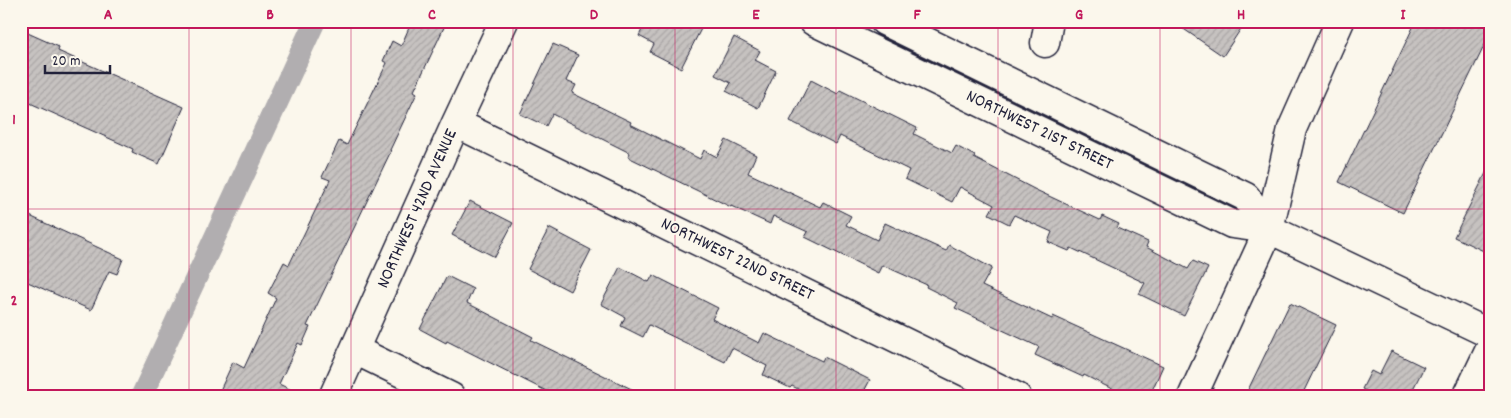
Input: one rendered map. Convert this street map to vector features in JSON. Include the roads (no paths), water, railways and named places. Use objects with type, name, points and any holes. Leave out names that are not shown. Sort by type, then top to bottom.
[{"type":"street","name":"NORTHWEST 42ND AVENUE","points":[[333,397],[504,21]]},
{"type":"street","name":"NORTHWEST 21ST STREET","points":[[813,21],[1232,224],[1269,229],[1490,334]]},
{"type":"street","name":"NORTHWEST 21ST STREET","points":[[884,21],[1246,197],[1269,229]]},
{"type":"street","points":[[1192,397],[1269,229],[1292,129],[1340,21]]},
{"type":"street","name":"NORTHWEST 22ND STREET","points":[[456,123],[1017,397]]},
{"type":"street","points":[[1467,397],[1490,349]]},
{"type":"street","points":[[355,350],[452,397]]},
{"type":"waterway","points":[[141,397],[315,21]]}]
